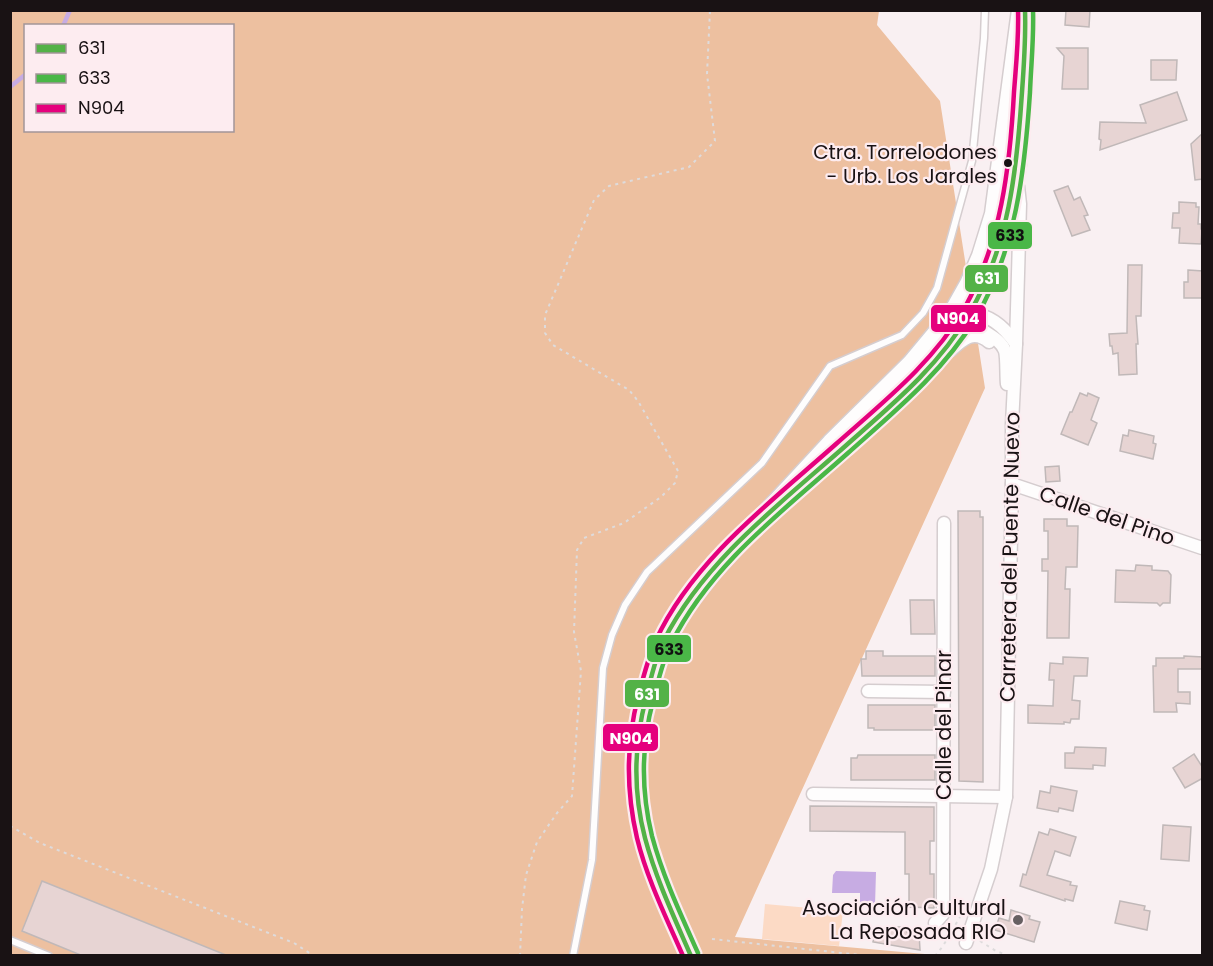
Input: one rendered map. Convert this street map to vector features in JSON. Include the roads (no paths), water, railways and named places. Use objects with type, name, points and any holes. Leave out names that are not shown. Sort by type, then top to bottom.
[{"type":"main road","points":[[752,530],[910,388],[949,343],[982,291],[1007,220],[1017,164],[1026,31],[1023,10]]},
{"type":"main road","points":[[691,956],[652,863],[638,805],[636,782],[640,721],[654,665],[665,639],[699,587],[831,443],[911,364],[951,316],[981,256],[994,214],[1023,10]]},
{"type":"street","name":"Carretera del Puente Nuevo","points":[[968,938],[991,869],[1006,797],[1012,424],[1020,204],[1017,164]]},
{"type":"street","points":[[994,214],[993,243],[972,296],[969,314],[976,326],[998,340],[1005,351],[1012,424]]},
{"type":"street","points":[[911,364],[929,352],[960,318],[969,314],[992,319],[1008,332],[1016,344]]},
{"type":"street","points":[[910,388],[964,338],[974,335],[987,340],[1000,356],[1006,373]]},
{"type":"street","name":"Calle del Pino","points":[[1012,484],[1203,548]]},
{"type":"street","name":"Calle del Pinar","points":[[935,923],[943,914],[944,523]]},
{"type":"street","points":[[868,691],[944,692]]},
{"type":"street","points":[[813,794],[1006,797]]},
{"type":"lane","points":[[573,956],[592,860],[603,668],[612,635],[625,605],[647,572],[762,463],[830,366],[902,334],[923,312],[937,288],[972,161],[985,10]]},
{"type":"lane","points":[[10,940],[49,956]]},
{"type":"waterway","points":[[64,24],[70,10]]},
{"type":"waterway","points":[[10,87],[24,76]]},
{"type":"place","name":"Ctra. Torrelodones - Urb. Los Jarales","points":[[1008,163]]},
{"type":"place","name":"Asociación Cultural La Reposada RIO","points":[[1018,920]]}]
